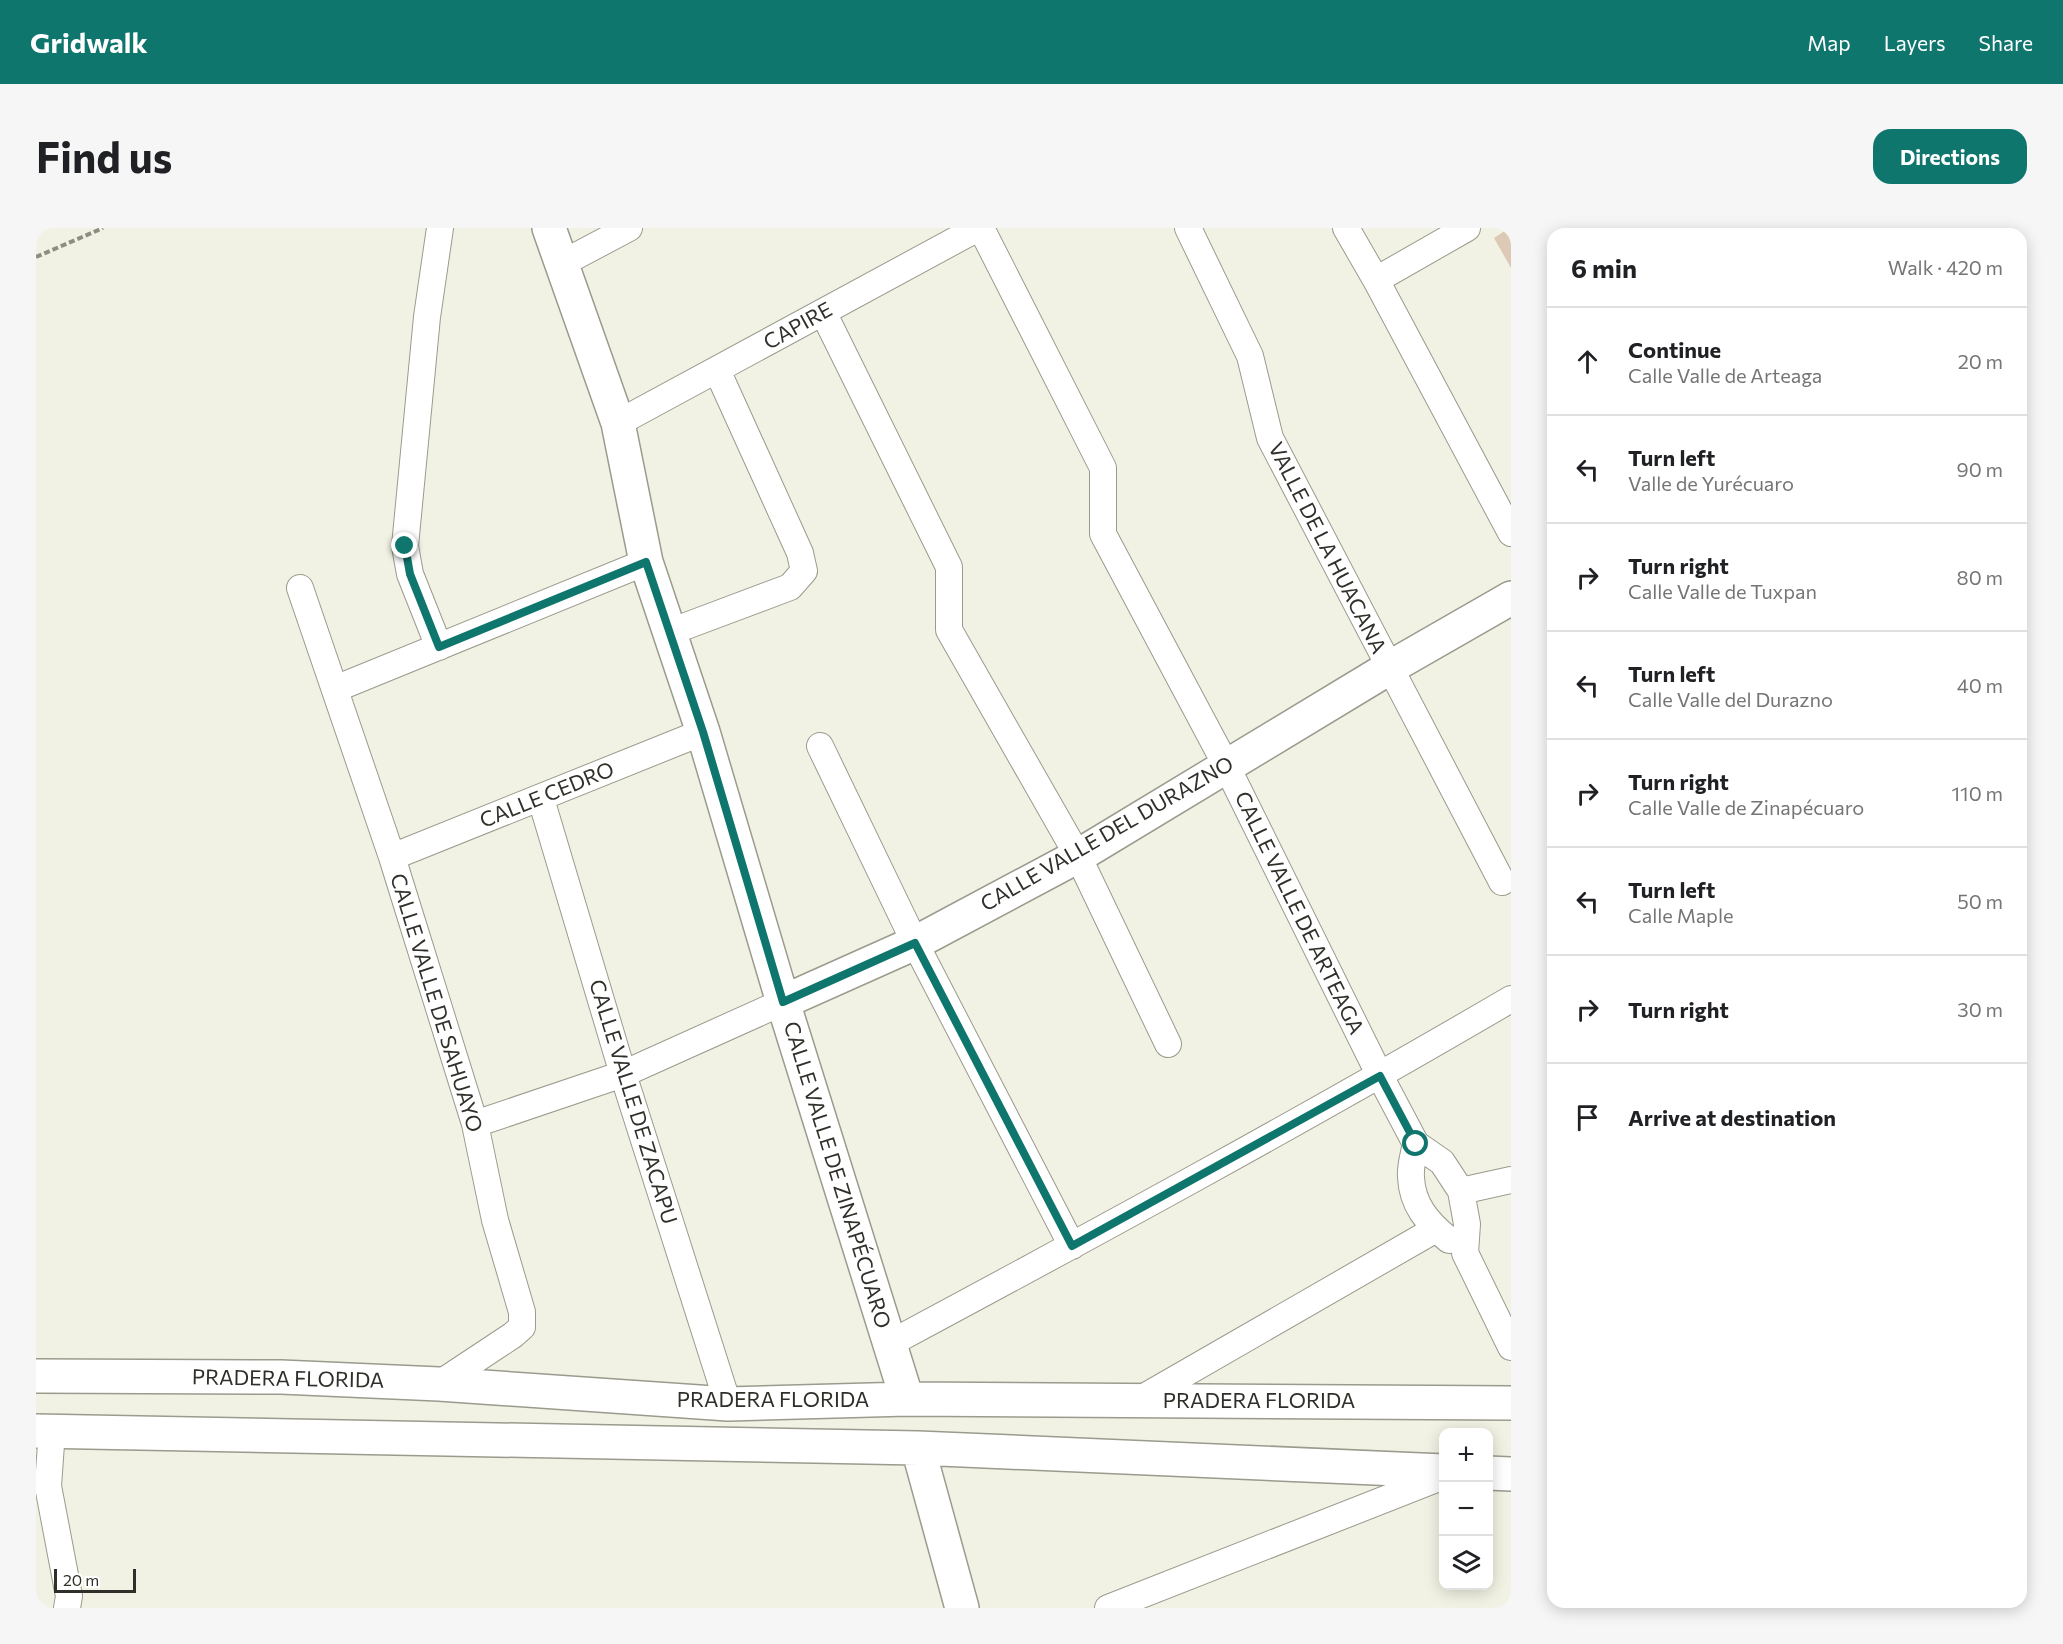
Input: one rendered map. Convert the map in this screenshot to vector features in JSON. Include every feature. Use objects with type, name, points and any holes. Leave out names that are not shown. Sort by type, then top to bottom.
[{"type":"main road","name":"CALLE VALLE DE ZINAPÉCUARO","points":[[549,228],[618,423],[646,562],[703,732],[783,1002],[907,1399]]},
{"type":"main road","name":"CALLE VALLE DEL DURAZNO","points":[[783,1002],[915,943],[1078,856],[1226,765],[1511,598]]},
{"type":"main road","name":"PRADERA FLORIDA","points":[[36,1376],[281,1377],[439,1384],[728,1404],[907,1399],[1511,1402]]},
{"type":"main road","name":"PRADERA FLORIDA","points":[[44,1430],[918,1448],[1439,1471]]},
{"type":"main road","points":[[918,1448],[962,1608]]},
{"type":"main road","points":[[1493,1473],[1511,1474]]},
{"type":"street","points":[[439,647],[410,574],[405,546],[427,317],[440,228]]},
{"type":"street","points":[[561,264],[629,228]]},
{"type":"street","name":"CAPIRE","points":[[618,423],[979,228]]},
{"type":"street","name":"CALLE VALLE DE ARTEAGA","points":[[979,228],[1103,468],[1103,534],[1226,765],[1416,1144],[1442,1162],[1461,1191],[1467,1224],[1465,1253]]},
{"type":"street","name":"VALLE DE LA HUACANA","points":[[1188,228],[1250,356],[1270,438],[1502,882]]},
{"type":"street","points":[[1346,228],[1511,533]]},
{"type":"street","points":[[1376,280],[1467,228]]},
{"type":"street","points":[[823,312],[949,567],[949,630],[1078,856],[1168,1044]]},
{"type":"street","points":[[670,632],[790,587],[804,571],[800,553],[717,370]]},
{"type":"street","points":[[335,689],[646,562]]},
{"type":"street","name":"CALLE VALLE DE SAHUAYO","points":[[300,588],[392,856],[474,1124],[495,1220],[522,1312],[522,1327],[513,1335],[439,1384]]},
{"type":"street","name":"CALLE CEDRO","points":[[392,856],[541,799],[703,732]]},
{"type":"street","points":[[820,746],[915,943],[1072,1246]]},
{"type":"street","name":"CALLE VALLE DE ZACAPU","points":[[541,799],[623,1074],[728,1404]]},
{"type":"street","points":[[889,1344],[1380,1076],[1511,999]]},
{"type":"street","name":"CALLE VALLE DEL DURAZNO","points":[[474,1124],[623,1074],[783,1002]]},
{"type":"street","name":"CALLE VALLE DE ARTEAGA","points":[[1416,1144],[1411,1176],[1419,1208],[1436,1229],[1465,1253],[1511,1347]]},
{"type":"street","points":[[1461,1191],[1511,1180]]},
{"type":"street","points":[[1139,1400],[1436,1229]]},
{"type":"street","points":[[44,1430],[42,1491],[69,1596],[67,1608]]},
{"type":"street","points":[[1108,1608],[1439,1478]]},
{"type":"path","points":[[36,257],[90,231],[103,228]]},
{"type":"shaded area","points":[[1511,228],[1511,268],[1494,238]]},
{"type":"route","points":[[405,546],[410,574],[439,647],[646,562],[703,732],[783,1002],[915,943],[1072,1246],[1380,1076],[1416,1144]]}]
